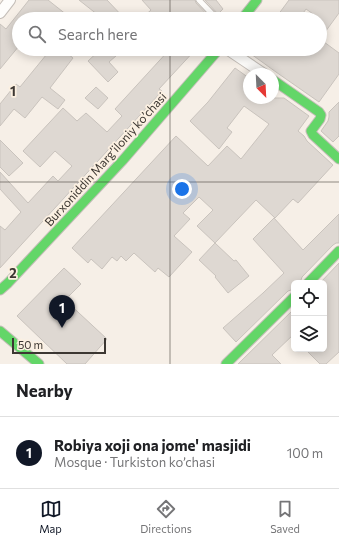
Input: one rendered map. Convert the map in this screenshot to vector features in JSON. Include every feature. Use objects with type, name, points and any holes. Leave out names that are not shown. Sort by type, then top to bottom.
[{"type":"main road","points":[[248,12],[257,0]]},
{"type":"main road","name":"Burxoniddin Marg’iloniy ko’chasi","points":[[0,290],[123,160],[213,56]]},
{"type":"main road","points":[[279,84],[319,112],[321,115],[320,119],[310,131],[312,135],[339,159]]},
{"type":"main road","points":[[311,280],[339,251]]},
{"type":"main road","name":"Burxoniddin Marg’iloniy ko’chasi","points":[[0,302],[8,283]]},
{"type":"main road","points":[[226,364],[291,300]]},
{"type":"main road","points":[[0,331],[39,364]]},
{"type":"street","points":[[0,13],[10,0]]},
{"type":"street","points":[[237,56],[255,68]]},
{"type":"lane","points":[[199,0],[210,12]]},
{"type":"building","points":[[29,0],[48,0],[63,12],[19,12]]},
{"type":"building","points":[[79,0],[107,0],[118,12],[94,12]]},
{"type":"building","points":[[142,0],[195,0],[204,12],[149,12],[151,10]]},
{"type":"building","points":[[205,0],[216,0],[223,9],[220,12],[216,12]]},
{"type":"building","points":[[289,0],[339,0],[339,13],[327,29],[327,12],[310,12],[306,9],[304,12],[280,12]]},
{"type":"building","points":[[12,21],[12,54],[0,69],[0,24],[6,29]]},
{"type":"building","points":[[327,44],[339,53],[339,74],[319,102],[279,74],[279,68],[270,68],[254,56],[327,56]]},
{"type":"building","points":[[45,56],[71,56],[73,58],[50,88],[65,100],[58,109],[42,97],[25,118],[14,109],[0,126],[0,104],[16,84],[20,87]]},
{"type":"building","points":[[93,56],[116,56],[109,62],[118,72],[108,82],[88,61]]},
{"type":"building","points":[[164,56],[190,56],[159,89],[162,91],[0,268],[0,226],[5,230],[21,212],[0,189],[0,172],[28,203],[53,176],[58,181],[72,166],[55,151],[40,167],[23,151],[63,108],[77,121],[86,113],[107,132],[122,116],[115,109]]},
{"type":"building","points":[[235,68],[243,74],[243,104],[279,104],[279,98],[284,98],[309,116],[298,131],[333,165],[298,203],[293,199],[275,218],[256,200],[215,243],[197,226],[213,210],[199,197],[183,213],[190,219],[174,236],[192,252],[169,277],[158,268],[155,272],[134,253],[126,261],[121,256],[117,261],[112,257],[102,269],[91,259],[88,263],[72,248],[176,136],[208,166],[227,146],[241,159],[269,124],[244,106],[227,128],[232,132],[219,149],[190,121],[208,102]]},
{"type":"building","points":[[96,87],[108,98],[98,109],[85,98]]},
{"type":"building","points":[[339,102],[339,136],[333,142],[321,131],[328,121],[329,112]]},
{"type":"building","points":[[0,140],[23,163],[9,176],[0,167]]},
{"type":"building","points":[[339,214],[339,243],[333,245],[302,277],[301,280],[291,280],[291,290],[288,291],[236,342],[223,328],[284,273],[253,239],[274,218],[303,250]]},
{"type":"building","points":[[215,243],[234,261],[236,260],[249,276],[228,293],[215,277],[216,276],[199,260]]},
{"type":"building","points":[[339,263],[339,352],[326,364],[320,364],[308,352],[327,352],[327,280],[323,280]]},
{"type":"building","points":[[64,268],[81,284],[65,300],[107,339],[85,364],[67,364],[17,316]]},
{"type":"building","points":[[291,312],[291,337],[272,355],[281,364],[238,364]]},
{"type":"traffic: fast","points":[[248,12],[257,0]]},
{"type":"traffic: fast","points":[[0,290],[123,160],[213,56]]},
{"type":"traffic: fast","points":[[279,84],[319,112],[321,115],[320,119],[311,131],[313,135],[339,159]]},
{"type":"traffic: fast","points":[[311,280],[339,251]]},
{"type":"traffic: fast","points":[[226,364],[291,300]]},
{"type":"traffic: fast","points":[[0,331],[39,364]]},
{"type":"place","name":"Robiya xoji ona jome' masjidi","points":[[62,328]]}]
